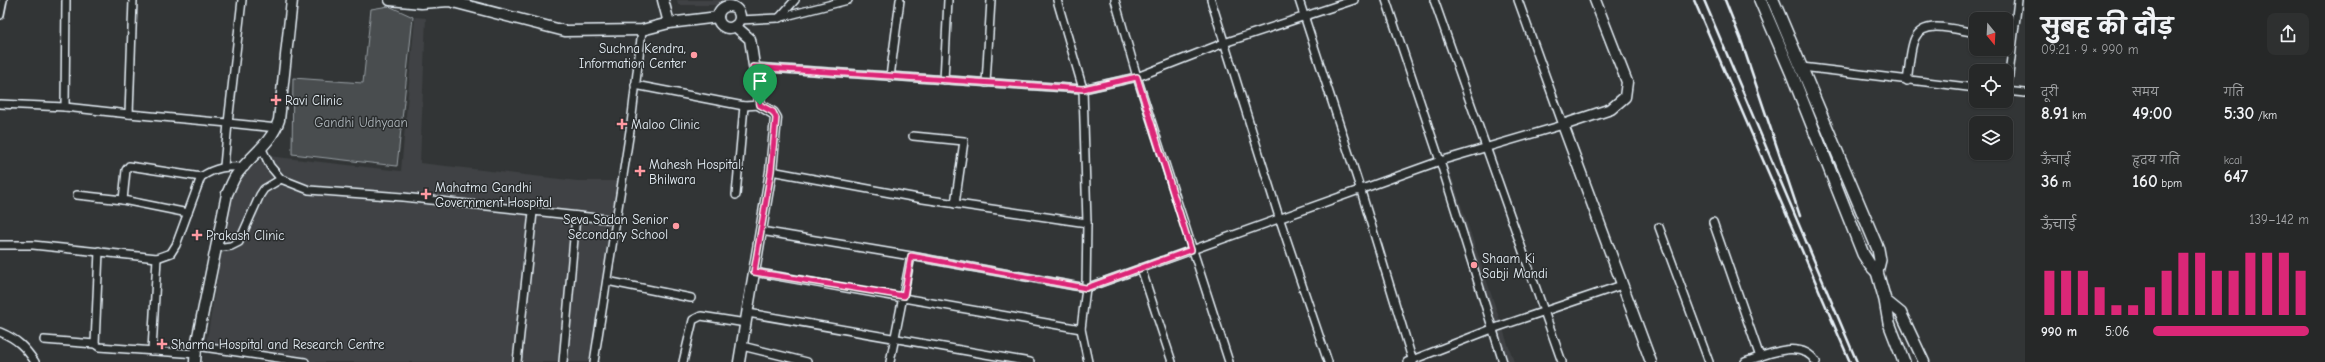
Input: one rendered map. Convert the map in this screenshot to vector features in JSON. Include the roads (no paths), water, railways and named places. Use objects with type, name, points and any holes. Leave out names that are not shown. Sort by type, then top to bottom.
[{"type":"main road","points":[[1760,0],[1792,72],[1863,254],[1870,265],[1877,272],[1885,300],[1889,324],[1904,362]]},
{"type":"main road","points":[[1773,0],[1878,249],[1880,260],[1877,272]]},
{"type":"street","points":[[0,15],[3,0]]},
{"type":"street","points":[[66,0],[66,107]]},
{"type":"street","points":[[129,114],[133,0]]},
{"type":"street","points":[[224,166],[242,0]]},
{"type":"street","points":[[196,354],[227,194],[236,176],[262,149],[277,128],[285,75],[292,0]]},
{"type":"street","points":[[390,0],[421,3],[450,0],[565,31],[642,30],[669,22],[718,17]]},
{"type":"street","points":[[663,0],[669,22]]},
{"type":"street","points":[[778,18],[795,0]]},
{"type":"street","points":[[760,105],[753,67],[750,39],[738,23],[740,12],[737,3],[722,8],[718,17],[720,23],[726,27],[738,23],[778,18],[848,0]]},
{"type":"street","points":[[890,77],[900,0]]},
{"type":"street","points":[[944,80],[948,0]]},
{"type":"street","points":[[986,83],[991,0]]},
{"type":"street","points":[[1057,0],[1083,89],[1087,223],[1086,288],[1081,329],[1088,362]]},
{"type":"street","points":[[1115,0],[1137,77],[1191,250],[1229,362]]},
{"type":"street","points":[[1211,0],[1279,217],[1328,362]]},
{"type":"street","points":[[1299,0],[1361,191],[1411,361],[1492,329],[1622,285]]},
{"type":"street","points":[[753,67],[1083,89],[1137,77],[1224,43],[1304,15],[1354,0]]},
{"type":"street","points":[[1386,0],[1440,161],[1502,362]]},
{"type":"street","points":[[1434,0],[1543,312],[1562,362]]},
{"type":"street","points":[[1518,0],[1622,285],[1652,362]]},
{"type":"street","points":[[761,231],[911,256],[1086,288],[1279,217],[1361,191],[1440,161],[1563,125],[1611,109],[1625,97],[1627,82],[1595,0]]},
{"type":"street","points":[[2013,24],[2018,0]]},
{"type":"street","points":[[1907,81],[1915,38],[1922,31],[1933,27],[1969,32]]},
{"type":"street","points":[[594,362],[616,220],[642,30]]},
{"type":"street","points":[[1802,67],[1907,81],[1969,87]]},
{"type":"street","points":[[635,85],[744,106],[760,105],[773,112],[776,118],[771,171],[739,362]]},
{"type":"street","points":[[2013,92],[2025,93]]},
{"type":"street","points":[[0,104],[66,107],[277,128]]},
{"type":"street","points":[[736,195],[744,106]]},
{"type":"street","points":[[913,136],[964,142],[955,204]]},
{"type":"street","points":[[262,149],[270,166],[280,179],[309,190],[403,196],[533,212],[616,220]]},
{"type":"street","points":[[123,200],[126,170],[129,166],[201,177],[224,166],[245,167]]},
{"type":"street","points":[[771,171],[955,204],[1087,223]]},
{"type":"street","points":[[0,246],[33,245],[157,258],[171,253],[176,245],[201,177]]},
{"type":"street","points":[[216,248],[231,246],[239,242],[260,195],[264,189],[280,179]]},
{"type":"street","points":[[76,195],[123,200],[188,213]]},
{"type":"street","points":[[517,362],[533,212]]},
{"type":"street","points":[[563,362],[576,216]]},
{"type":"street","points":[[1714,222],[1760,357]]},
{"type":"street","points":[[1659,227],[1709,362]]},
{"type":"street","points":[[95,344],[99,251]]},
{"type":"street","points":[[890,362],[896,338],[911,256]]},
{"type":"street","points":[[152,351],[157,258]]},
{"type":"street","points":[[1141,268],[1172,362]]},
{"type":"street","points":[[754,272],[904,296],[981,313],[1081,329]]},
{"type":"street","points":[[607,282],[691,298]]},
{"type":"street","points":[[1885,300],[1901,313],[1924,362]]},
{"type":"street","points":[[684,362],[693,320],[701,316],[747,318],[896,338],[1030,362]]},
{"type":"street","points":[[0,332],[15,338],[26,348],[35,362]]},
{"type":"street","points":[[44,340],[95,344],[99,347],[305,362]]},
{"type":"street","points":[[742,346],[807,362]]},
{"type":"street","points":[[1745,362],[1790,349],[1804,352],[1816,362]]},
{"type":"railway","points":[[1694,0],[1850,362]]},
{"type":"railway","points":[[1704,0],[1857,362]]},
{"type":"railway","points":[[1725,0],[1741,40],[1800,216]]},
{"type":"place","name":"Suchna Kendra, Information Center","points":[[694,55]]},
{"type":"place","name":"Ravi Clinic","points":[[276,100]]},
{"type":"place","name":"Maloo Clinic","points":[[622,124]]},
{"type":"place","name":"Mahesh Hospital, Bhilwara","points":[[640,171]]},
{"type":"place","name":"Mahatma Gandhi Government Hospital","points":[[426,194]]},
{"type":"place","name":"Seva Sadan Senior Secondary School","points":[[676,226]]},
{"type":"place","name":"Prakash Clinic","points":[[197,235]]},
{"type":"place","name":"Shaam Ki Sabji Mandi","points":[[1474,265]]},
{"type":"place","name":"Sharma Hospital and Research Centre","points":[[162,344]]},
{"type":"park label","name":"Gandhi Udhyaan","points":[[361,122]]}]
